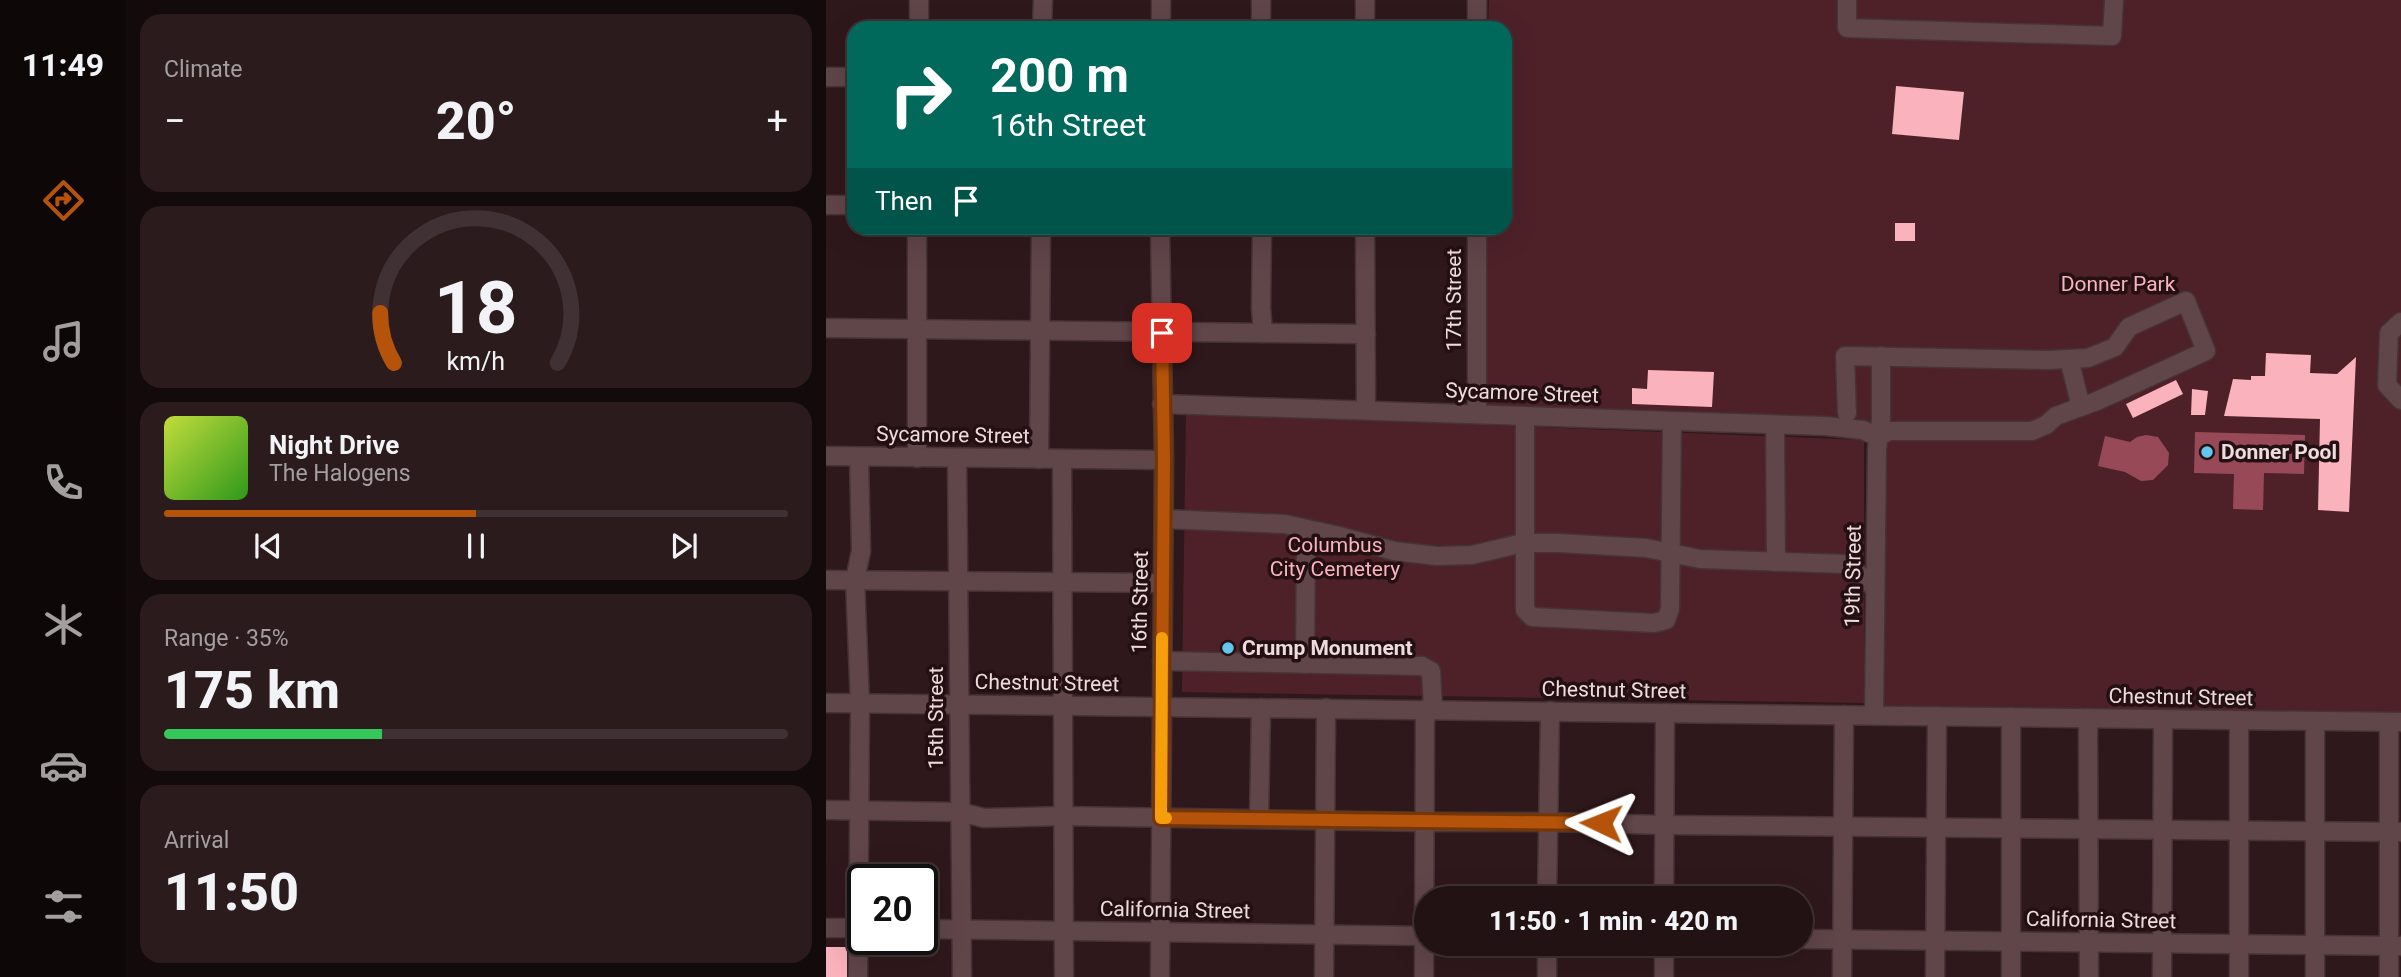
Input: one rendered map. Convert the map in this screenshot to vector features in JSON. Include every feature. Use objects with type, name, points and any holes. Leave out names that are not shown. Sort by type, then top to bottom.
[{"type":"street","points":[[919,0],[919,21]]},
{"type":"street","points":[[1042,0],[1042,21]]},
{"type":"street","points":[[1161,0],[1161,21]]},
{"type":"street","points":[[1261,0],[1261,21]]},
{"type":"street","points":[[1365,0],[1365,21]]},
{"type":"street","points":[[1477,0],[1477,21]]},
{"type":"street","points":[[1847,0],[1847,28],[2112,36],[2114,0]]},
{"type":"street","points":[[826,77],[847,77]]},
{"type":"street","points":[[826,205],[847,205]]},
{"type":"street","points":[[917,235],[918,457]]},
{"type":"street","points":[[1039,459],[1041,235]]},
{"type":"street","name":"16th Street","points":[[1160,235],[1164,519],[1160,977]]},
{"type":"street","points":[[1262,235],[1263,333]]},
{"type":"street","points":[[1365,235],[1366,410]]},
{"type":"street","name":"17th Street","points":[[1477,235],[1477,414]]},
{"type":"street","points":[[1847,413],[1845,356],[2088,358],[2115,347],[2129,327],[2186,301],[2206,351],[2056,416],[2046,425],[2032,431],[1889,431],[1878,437]]},
{"type":"street","points":[[2401,322],[2389,333],[2387,385],[2401,400]]},
{"type":"street","points":[[826,328],[1366,334]]},
{"type":"street","name":"19th Street","points":[[1874,715],[1881,356]]},
{"type":"street","points":[[2070,359],[2081,407]]},
{"type":"street","name":"Sycamore Street","points":[[1162,404],[1775,425],[1863,430],[1878,437]]},
{"type":"street","points":[[1525,416],[1525,610],[1532,617],[1654,623],[1666,620],[1670,610],[1672,421]]},
{"type":"street","points":[[1775,425],[1776,562]]},
{"type":"street","name":"Sycamore Street","points":[[826,456],[1164,460]]},
{"type":"street","points":[[859,457],[861,551],[855,580],[860,864]]},
{"type":"street","name":"15th Street","points":[[957,458],[962,977]]},
{"type":"street","points":[[1062,459],[1064,977]]},
{"type":"street","points":[[1164,519],[1285,524],[1394,551],[1437,556],[1472,555],[1523,543],[1558,543],[1646,548],[1700,559],[1847,564],[1876,547]]},
{"type":"street","points":[[1305,664],[1306,530]]},
{"type":"street","points":[[1847,564],[1875,588]]},
{"type":"street","points":[[826,580],[1163,583]]},
{"type":"street","points":[[1162,661],[1422,666],[1431,671],[1424,822],[1425,886]]},
{"type":"street","name":"Chestnut Street","points":[[826,703],[2395,722]]},
{"type":"street","points":[[1259,819],[1261,708]]},
{"type":"street","points":[[1324,977],[1326,708]]},
{"type":"street","points":[[1547,886],[1550,711]]},
{"type":"street","points":[[1664,886],[1665,713]]},
{"type":"street","points":[[1842,977],[1844,715]]},
{"type":"street","points":[[1935,977],[1937,716]]},
{"type":"street","points":[[2011,717],[2011,977]]},
{"type":"street","points":[[2088,718],[2089,977]]},
{"type":"street","points":[[2162,977],[2164,719]]},
{"type":"street","points":[[2239,720],[2239,977]]},
{"type":"street","points":[[2315,721],[2315,977]]},
{"type":"street","points":[[2389,977],[2395,946],[2395,722]]},
{"type":"street","points":[[826,810],[960,812],[984,818],[1063,816],[2395,832]]},
{"type":"street","points":[[826,928],[847,928]]},
{"type":"street","name":"California Street","points":[[938,929],[1414,936]]},
{"type":"street","name":"California Street","points":[[1813,939],[2395,946]]},
{"type":"street","points":[[858,977],[859,955]]},
{"type":"street","points":[[1424,977],[1425,956]]},
{"type":"street","points":[[1547,956],[1547,977]]},
{"type":"street","points":[[1664,956],[1664,977]]},
{"type":"green space","name":"Donner Park","points":[[1489,0],[2401,0],[2401,722],[1874,715],[1878,436],[1477,414],[1482,235],[1512,235],[1512,21],[1488,21]]},
{"type":"green space","name":"Columbus City Cemetery","points":[[1186,413],[1864,440],[1864,703],[1182,692]]},
{"type":"shaded area","points":[[2195,432],[2305,435],[2304,474],[2264,473],[2263,510],[2233,509],[2234,474],[2194,473]]},
{"type":"shaded area","points":[[2146,435],[2158,437],[2169,453],[2168,465],[2153,480],[2141,481],[2125,472],[2098,466],[2105,436],[2130,442]]},
{"type":"building","points":[[1896,86],[1964,92],[1959,140],[1892,134]]},
{"type":"building","points":[[1895,223],[1915,223],[1915,241],[1895,241]]},
{"type":"building","points":[[2266,353],[2311,355],[2310,373],[2337,374],[2356,357],[2349,512],[2318,510],[2320,419],[2224,416],[2233,379],[2251,380],[2251,376],[2265,376]]},
{"type":"building","points":[[1648,370],[1714,372],[1712,407],[1632,404],[1632,388],[1647,389]]},
{"type":"building","points":[[2176,380],[2183,394],[2133,418],[2126,404]]},
{"type":"building","points":[[2192,389],[2208,391],[2205,415],[2191,415]]},
{"type":"building","points":[[826,947],[847,947],[847,977],[826,977]]},
{"type":"slow traffic","points":[[1162,638],[1161,818],[1166,818]]},
{"type":"place","name":"Donner Pool","points":[[2207,452]]},
{"type":"place","name":"Crump Monument","points":[[1228,648]]},
{"type":"route","points":[[1162,333],[1164,460],[1161,818],[1601,823]]}]
